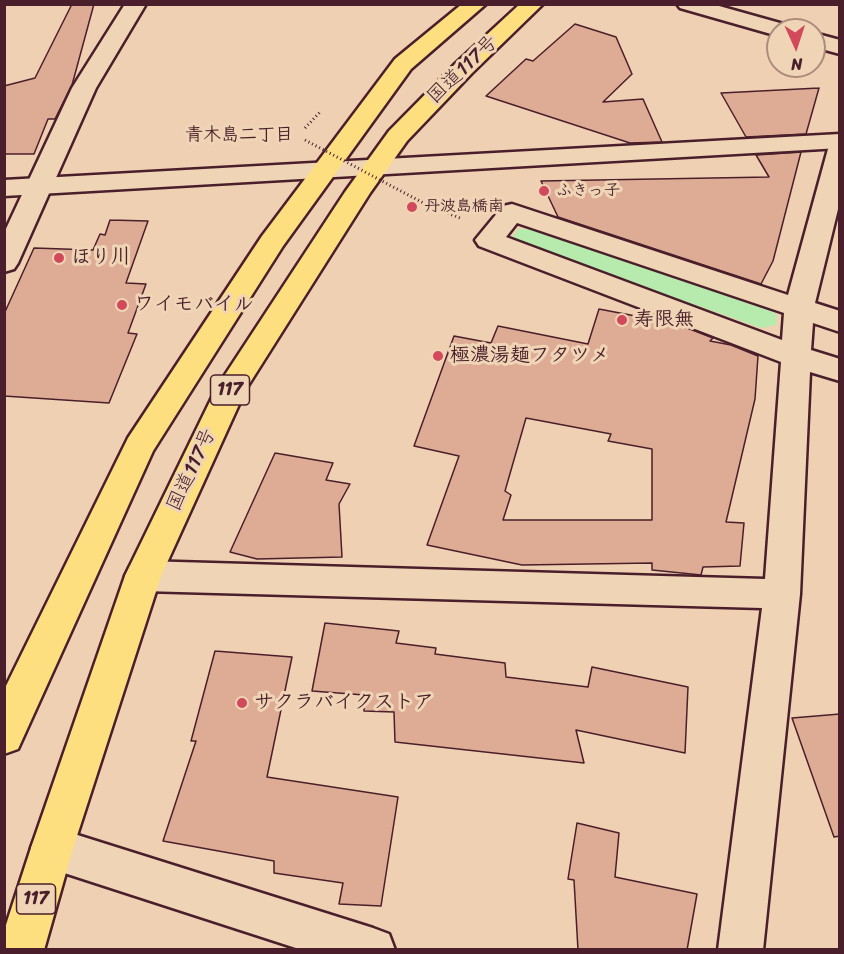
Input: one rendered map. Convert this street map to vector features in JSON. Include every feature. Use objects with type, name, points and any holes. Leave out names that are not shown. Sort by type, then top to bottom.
[{"type":"highway","name":"国道117号","points":[[4,736],[139,447],[272,242],[403,64],[476,4]]},
{"type":"highway","name":"国道117号","points":[[21,950],[52,848],[142,576],[232,387],[376,166],[409,122],[533,4]]},
{"type":"street","points":[[4,263],[84,88],[136,4]]},
{"type":"street","points":[[687,4],[766,26]]},
{"type":"street","points":[[4,188],[840,141]]},
{"type":"street","points":[[740,950],[782,594],[799,308],[840,149]]},
{"type":"street","points":[[840,322],[512,212],[489,240],[795,356],[840,370]]},
{"type":"street","points":[[142,576],[782,594]]},
{"type":"street","points":[[52,848],[373,950]]},
{"type":"path","points":[[305,140],[429,206],[448,215],[464,218]]},
{"type":"green space","points":[[518,229],[534,229],[756,301],[777,315],[776,325],[761,328],[516,242],[513,237]]},
{"type":"building","points":[[72,4],[94,4],[72,85],[55,119],[48,119],[34,154],[4,154],[4,86],[35,78]]},
{"type":"building","points":[[575,24],[616,37],[632,74],[603,102],[643,99],[662,142],[630,143],[486,96],[526,59],[533,61]]},
{"type":"building","points":[[819,88],[806,134],[746,137],[721,93]]},
{"type":"building","points":[[801,152],[773,261],[761,284],[558,217],[541,181],[769,177],[756,155]]},
{"type":"building","points":[[110,220],[148,221],[126,283],[146,284],[128,333],[137,334],[109,403],[4,396],[4,314],[34,248],[93,250],[100,234],[105,235]]},
{"type":"building","points":[[599,309],[677,324],[713,338],[710,341],[731,345],[758,356],[755,399],[726,522],[744,523],[740,566],[703,567],[701,575],[652,570],[652,563],[522,565],[427,545],[459,456],[414,446],[454,336],[491,343],[498,326],[588,344]],"holes":[[[526,418],[611,434],[608,441],[652,449],[652,520],[503,520],[511,495],[505,491]]]},
{"type":"building","points":[[275,453],[333,463],[326,480],[350,484],[339,504],[342,557],[257,559],[230,552]]},
{"type":"building","points":[[325,623],[399,631],[396,643],[436,648],[435,654],[505,663],[506,677],[588,687],[592,667],[688,687],[685,753],[576,730],[584,763],[395,742],[394,712],[364,711],[364,695],[312,691]]},
{"type":"building","points":[[215,651],[292,657],[267,777],[398,797],[381,906],[339,904],[343,883],[274,873],[274,861],[163,841],[196,741],[191,741]]},
{"type":"building","points":[[840,714],[840,836],[834,837],[792,718]]},
{"type":"building","points":[[577,823],[619,833],[615,877],[697,894],[687,950],[578,950],[574,880],[568,879]]},
{"type":"place","name":"ふきっ子","points":[[544,191]]},
{"type":"place","name":"丹波島橋南","points":[[412,207]]},
{"type":"place","name":"ほり川","points":[[59,258]]},
{"type":"place","name":"ワイモバイル","points":[[122,305]]},
{"type":"place","name":"寿限無","points":[[622,320]]},
{"type":"place","name":"極濃湯麺フタツメ","points":[[438,356]]},
{"type":"place","name":"サクラバイクストア","points":[[242,703]]},
{"type":"district","name":"青木島二丁目","points":[[239,135]]}]
